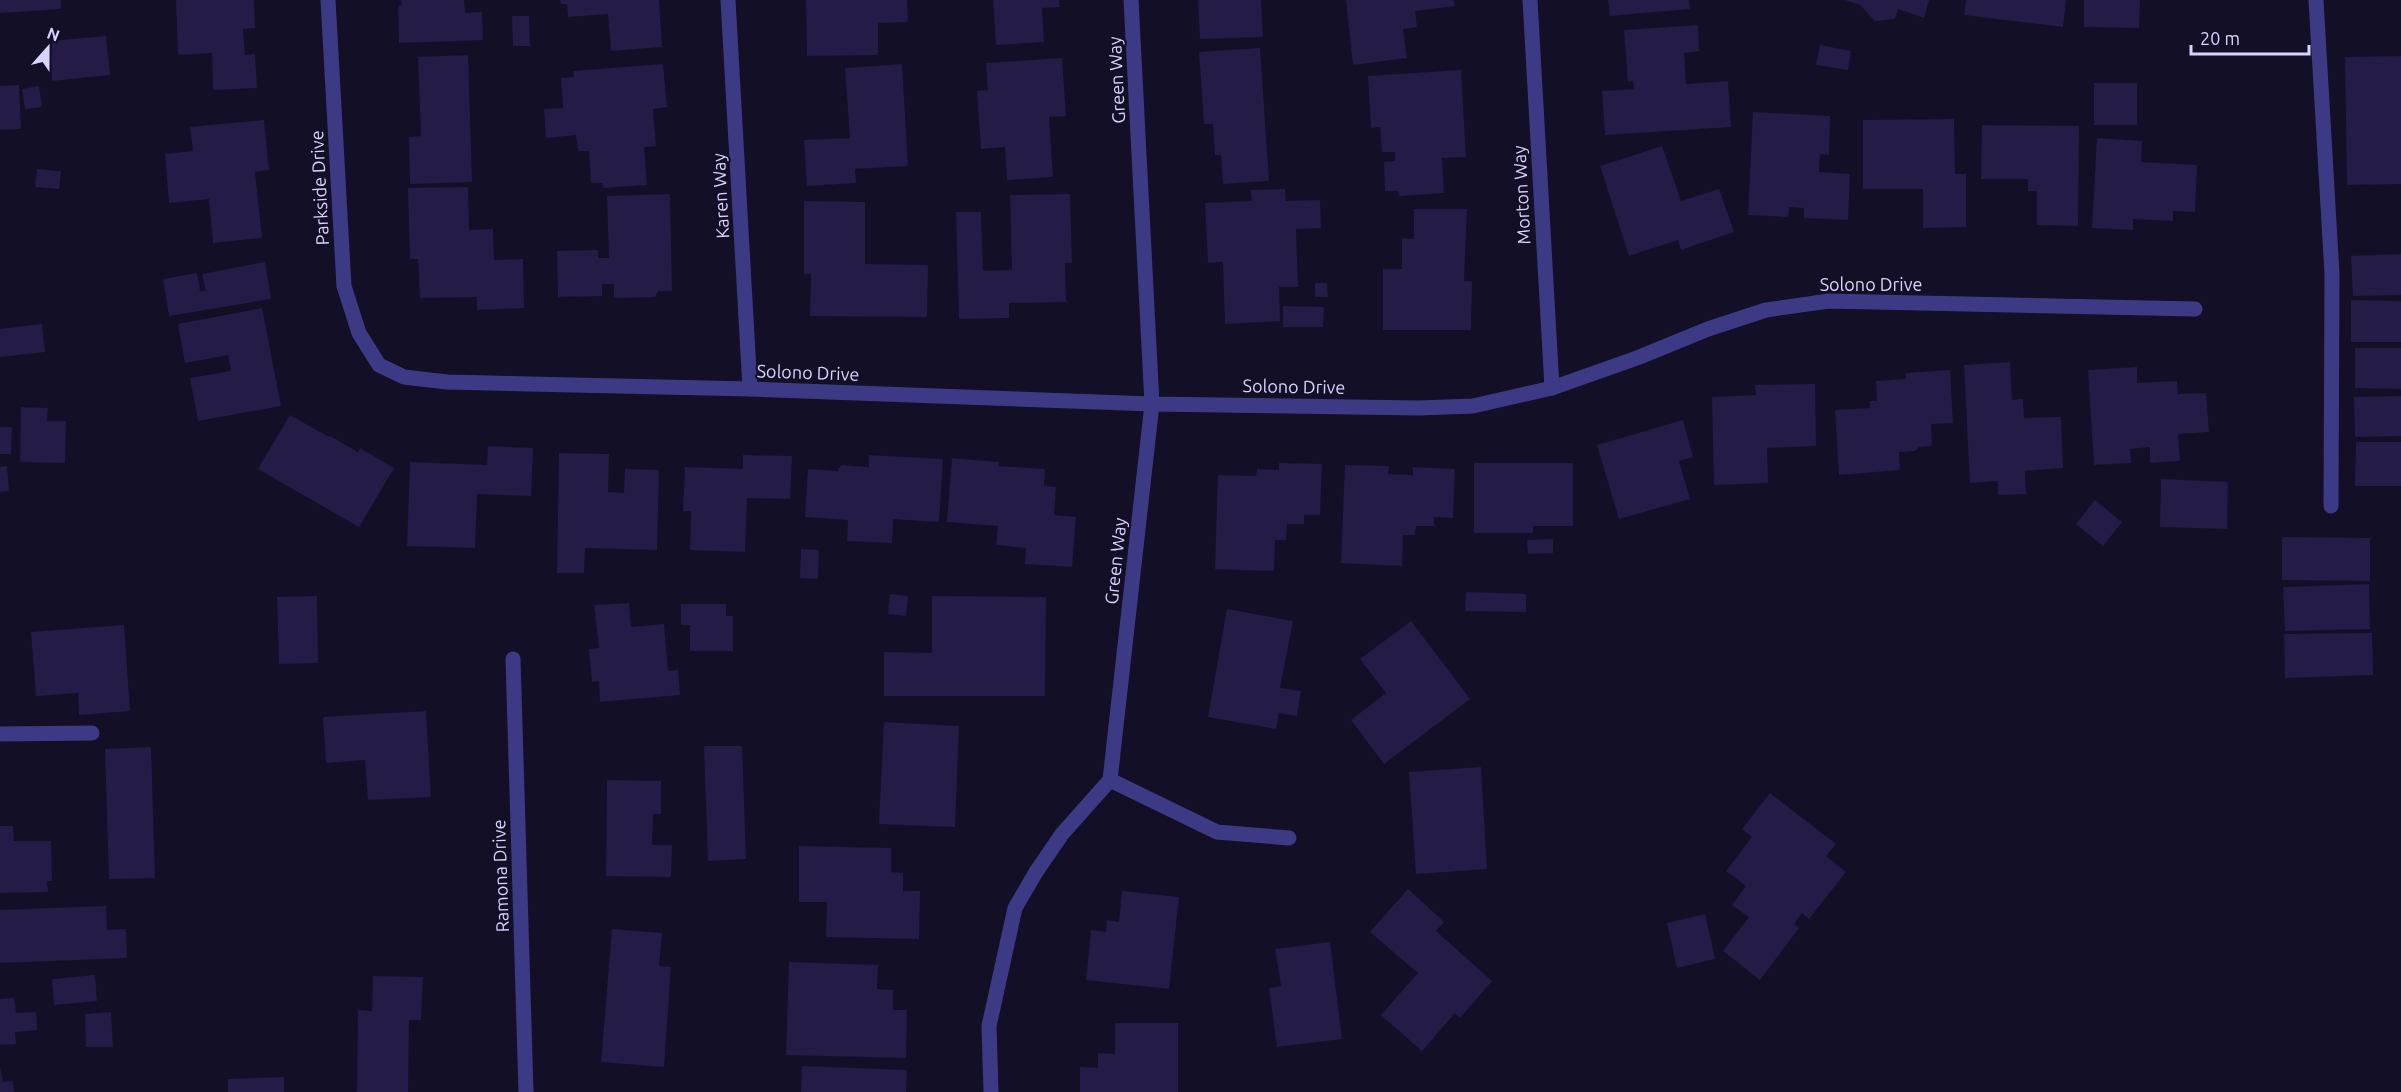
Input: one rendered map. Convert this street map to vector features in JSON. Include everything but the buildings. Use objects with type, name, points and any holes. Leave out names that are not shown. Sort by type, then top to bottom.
[{"type":"street","name":"Parkside Drive","points":[[328,0],[344,286],[358,333],[379,365]]},
{"type":"street","name":"Karen Way","points":[[728,0],[750,389]]},
{"type":"street","name":"Green Way","points":[[1110,780],[1152,404],[1131,0]]},
{"type":"street","name":"Morton Way","points":[[1530,0],[1552,388]]},
{"type":"street","points":[[2316,0],[2332,274],[2331,506]]},
{"type":"street","name":"Solono Drive","points":[[379,365],[404,377],[447,382],[750,389],[1152,404],[1419,408],[1473,406],[1552,388],[1637,358],[1708,329],[1766,310],[1829,301],[2195,309]]},
{"type":"street","name":"Ramona Drive","points":[[513,659],[526,1092]]},
{"type":"street","points":[[0,734],[92,734]]},
{"type":"street","points":[[991,1092],[989,1026],[1015,908],[1062,834],[1110,780],[1217,832],[1289,838]]}]
